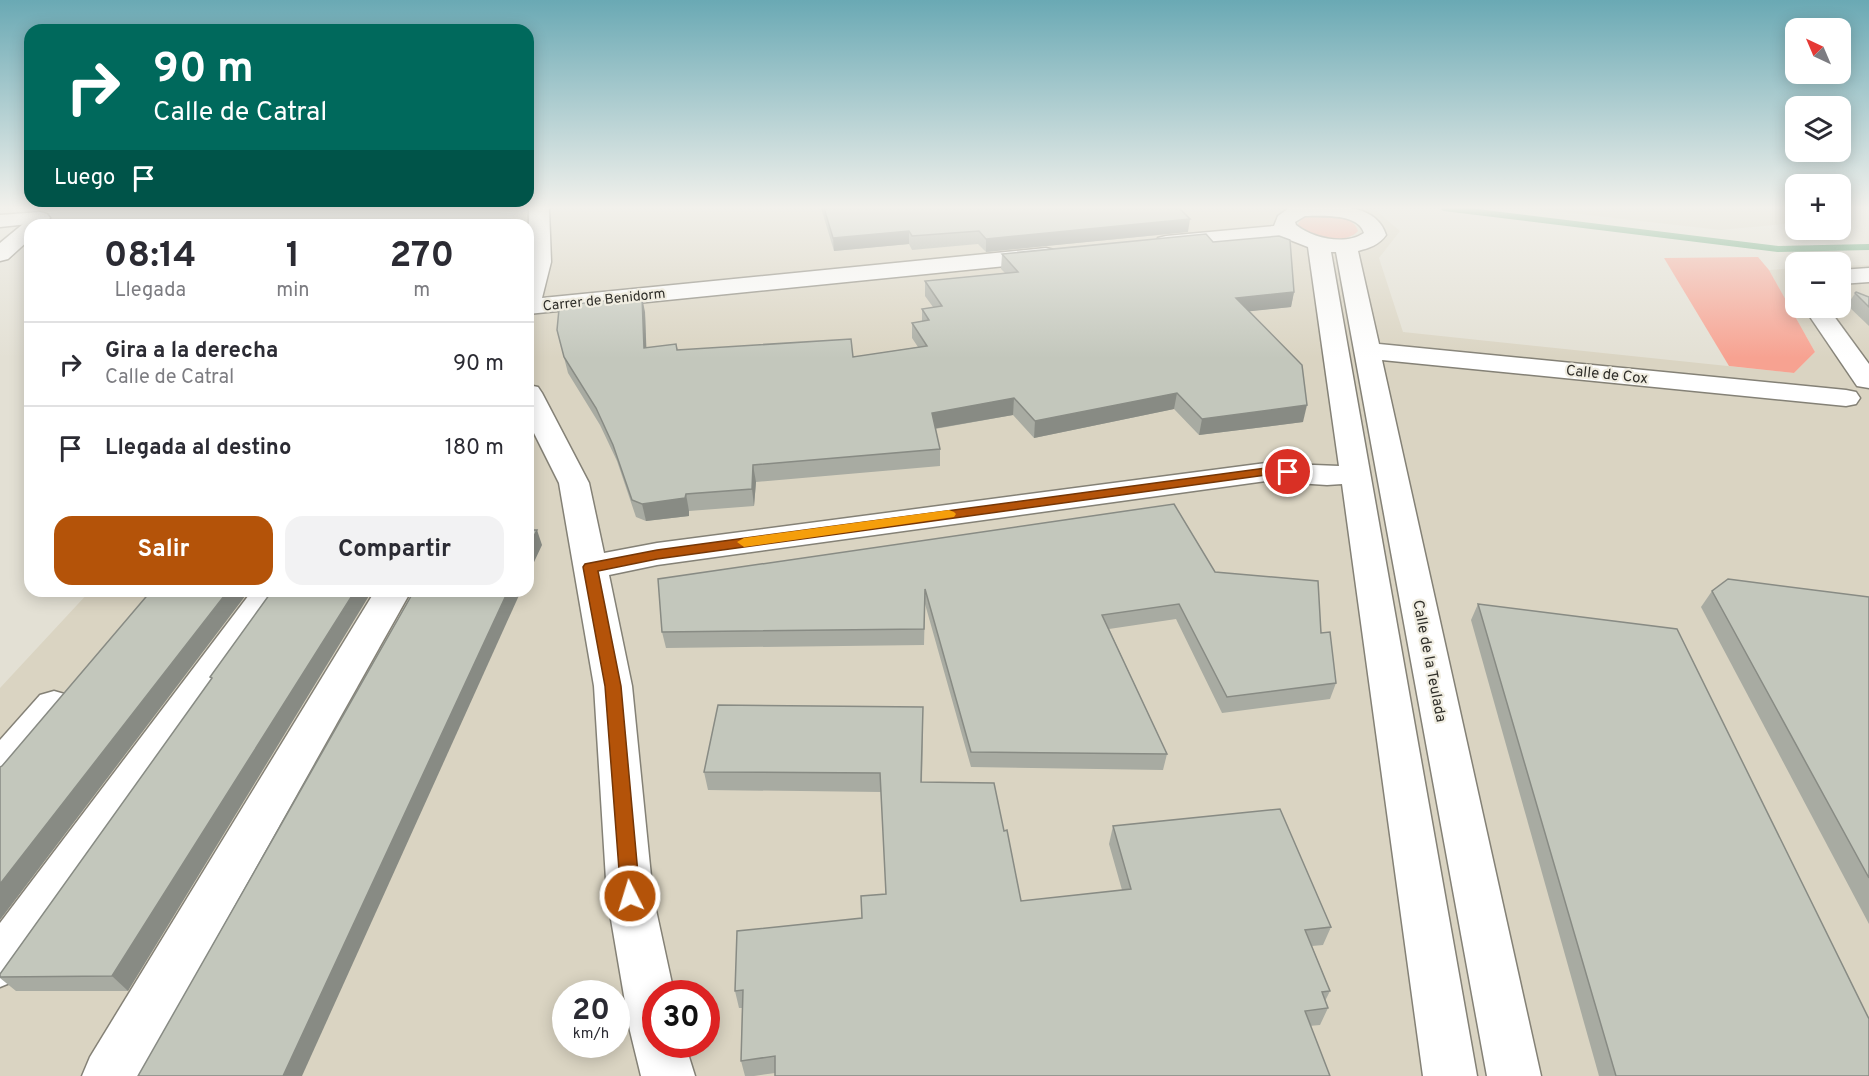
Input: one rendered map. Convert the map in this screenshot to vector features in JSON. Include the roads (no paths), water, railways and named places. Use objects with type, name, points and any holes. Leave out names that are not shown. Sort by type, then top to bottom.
[{"type":"main road","points":[[534,284],[540,258]]},
{"type":"main road","name":"Carrer de Benidorm","points":[[534,305],[1011,258]]},
{"type":"main road","points":[[1322,258],[1450,1076]]},
{"type":"main road","name":"Calle de la Teulada","points":[[1323,258],[1368,351],[1514,1076]]},
{"type":"main road","points":[[1851,276],[1869,275]]},
{"type":"main road","points":[[1823,318],[1868,380]]},
{"type":"main road","name":"Calle de Cox","points":[[1368,351],[1856,406],[1843,388],[1848,383],[1868,380]]},
{"type":"main road","points":[[534,405],[574,483],[613,686],[630,896],[646,980]]},
{"type":"main road","points":[[590,567],[657,554],[1266,472],[1327,476],[1356,473]]},
{"type":"main road","points":[[0,963],[266,597]]},
{"type":"main road","points":[[109,1076],[389,597]]},
{"type":"main road","points":[[0,768],[76,679]]},
{"type":"main road","points":[[663,1058],[668,1076]]}]
